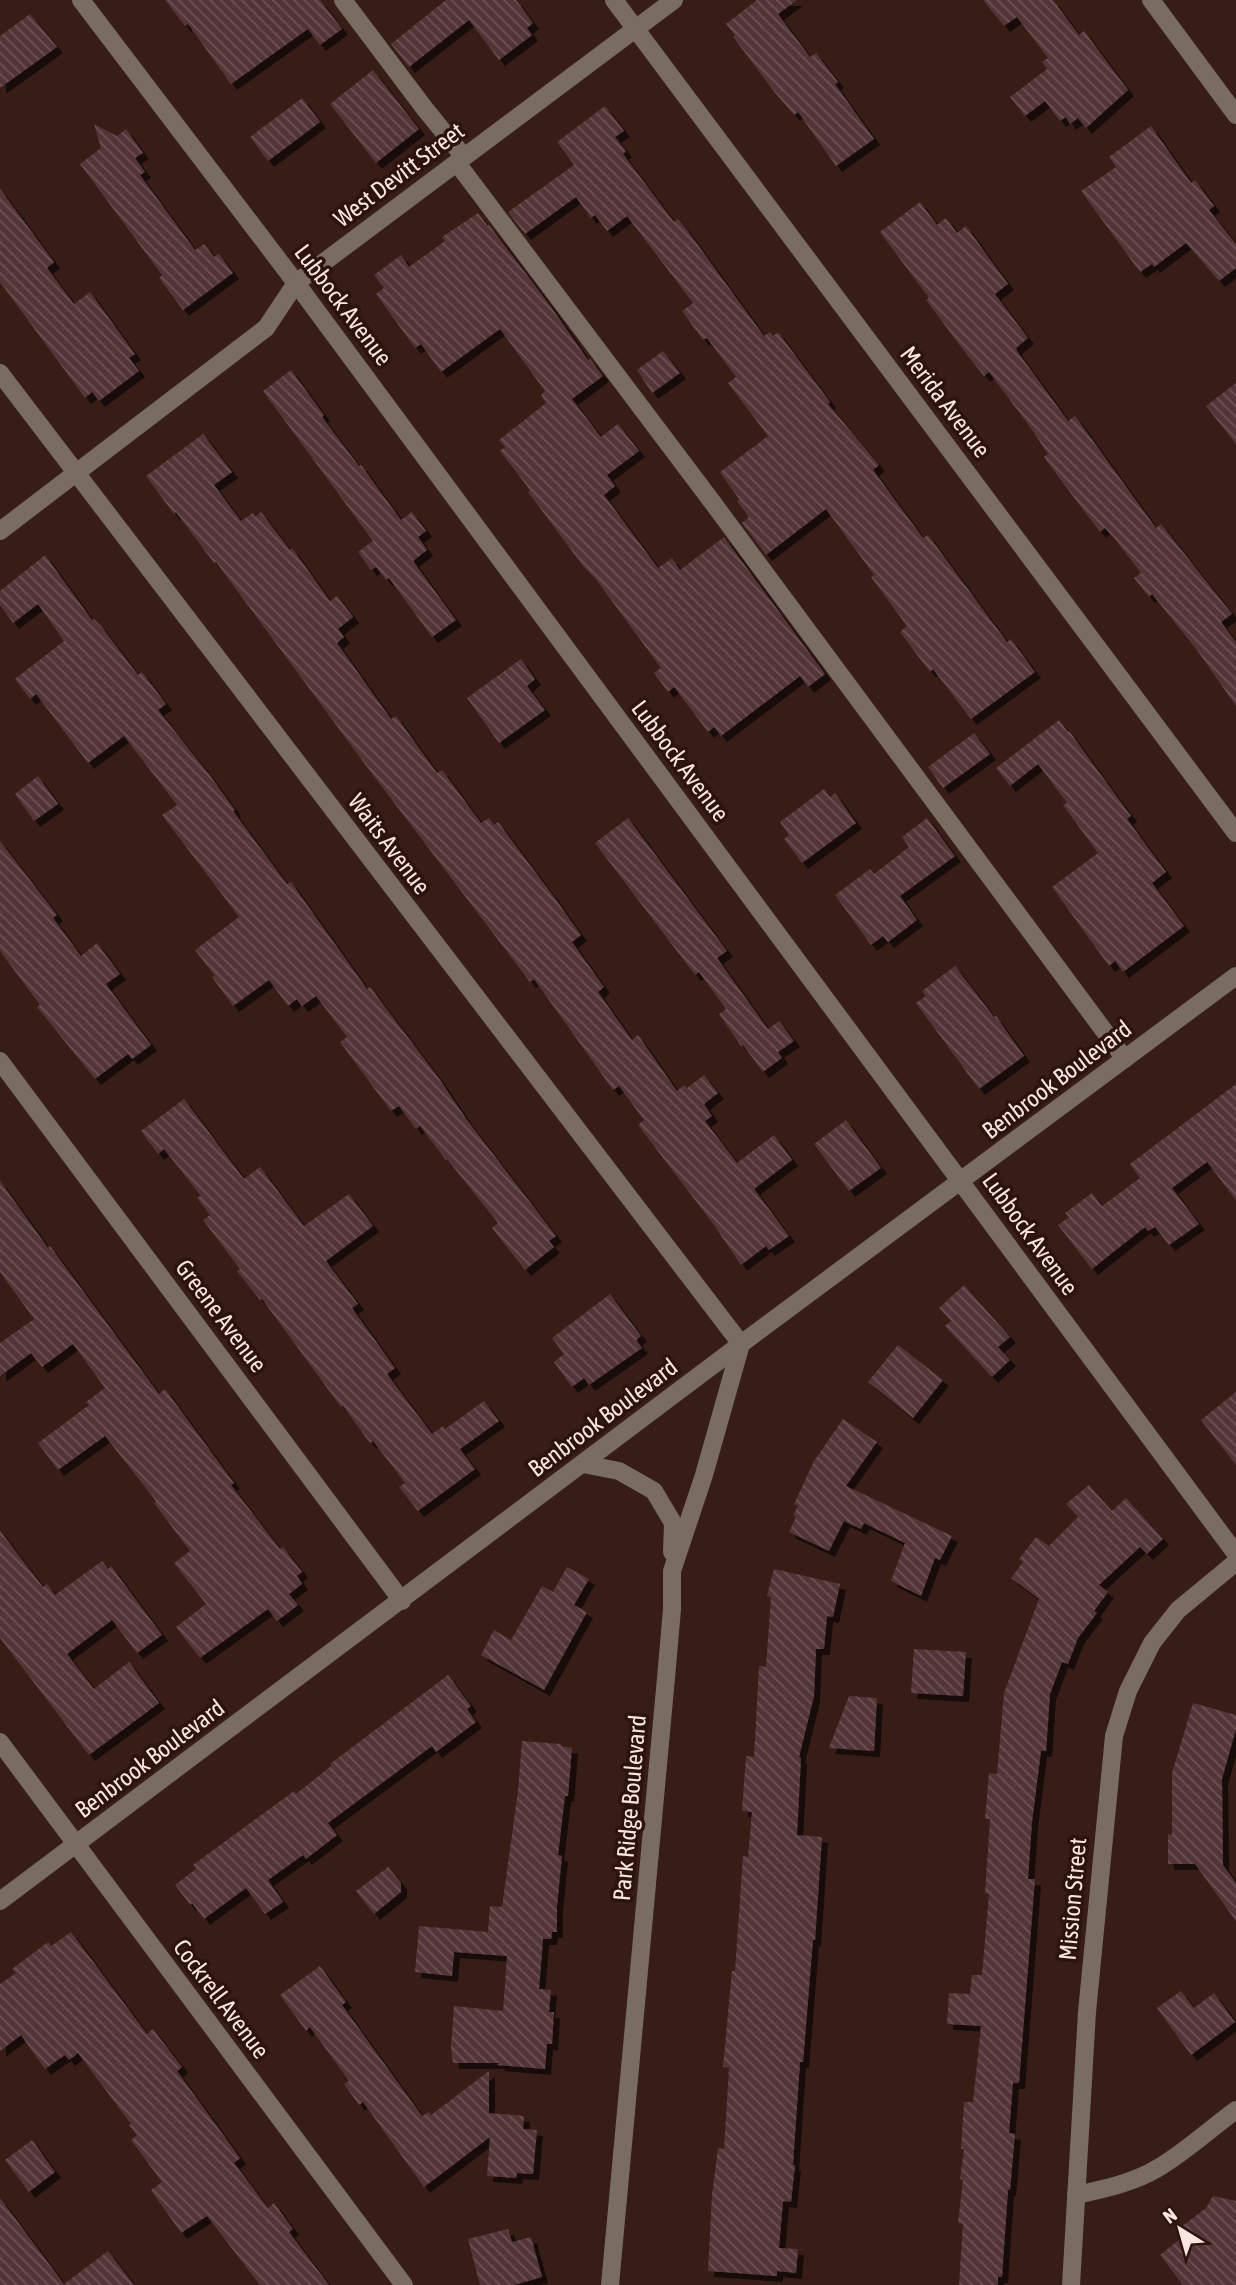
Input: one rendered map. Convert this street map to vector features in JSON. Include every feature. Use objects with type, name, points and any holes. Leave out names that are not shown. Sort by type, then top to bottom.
[{"type":"street","name":"Lubbock Avenue","points":[[82,0],[296,283],[1236,1554]]},
{"type":"street","points":[[343,0],[1125,1059]]},
{"type":"street","name":"Merida Avenue","points":[[614,0],[1236,833]]},
{"type":"street","name":"West Devitt Street","points":[[0,531],[266,328],[296,283],[674,0]]},
{"type":"street","points":[[1151,0],[1236,115]]},
{"type":"street","name":"Waits Avenue","points":[[0,373],[741,1344]]},
{"type":"street","name":"Benbrook Boulevard","points":[[0,1901],[1236,976]]},
{"type":"street","name":"Greene Avenue","points":[[0,1060],[402,1601]]},
{"type":"street","name":"Park Ridge Boulevard","points":[[610,2285],[672,1609],[672,1571],[704,1475],[741,1344]]},
{"type":"street","points":[[583,1464],[619,1471],[654,1491],[673,1524],[672,1571]]},
{"type":"street","name":"Mission Street","points":[[1071,2285],[1087,2012],[1114,1736],[1128,1691],[1152,1643],[1178,1610],[1236,1562]]},
{"type":"street","name":"Cockrell Avenue","points":[[0,1742],[404,2285]]},
{"type":"street","points":[[1076,2195],[1137,2179],[1159,2168],[1236,2110]]},
{"type":"building","points":[[165,0],[320,0],[342,29],[320,45],[308,29],[231,84],[188,24],[185,26]]},
{"type":"building","points":[[446,0],[516,0],[533,23],[527,28],[532,35],[499,60],[469,20],[409,67],[391,44]]},
{"type":"building","points":[[757,0],[797,0],[778,14],[810,57],[816,53],[874,139],[836,166],[798,112],[794,115],[776,94],[726,24]]},
{"type":"building","points":[[983,0],[1053,0],[1079,35],[1084,31],[1128,90],[1086,128],[1078,118],[1070,124],[1066,117],[1060,121],[1045,101],[1025,116],[1010,97],[1047,69],[1042,62],[1048,58],[1017,17],[1004,26]]},
{"type":"building","points":[[30,14],[57,47],[0,88],[0,36]]},
{"type":"building","points":[[373,70],[419,129],[376,163],[330,104]]},
{"type":"building","points":[[302,98],[320,122],[268,161],[250,137]]},
{"type":"building","points":[[605,106],[624,131],[615,137],[626,151],[623,154],[674,222],[678,219],[687,230],[764,336],[770,332],[773,336],[778,332],[830,402],[828,404],[879,465],[873,470],[923,538],[928,535],[1007,642],[1011,639],[1035,672],[971,719],[933,669],[930,672],[900,632],[907,626],[826,509],[766,555],[742,523],[749,517],[720,472],[768,436],[728,383],[736,377],[707,338],[703,340],[682,311],[693,303],[627,216],[607,231],[595,215],[591,218],[576,197],[525,234],[508,212],[574,165],[557,142]]},
{"type":"building","points":[[94,124],[117,136],[126,129],[143,153],[135,158],[145,172],[140,175],[195,250],[204,244],[214,257],[219,254],[233,273],[183,310],[159,278],[162,275],[80,164],[101,148]]},
{"type":"building","points":[[1151,126],[1191,183],[1195,180],[1214,206],[1209,210],[1236,244],[1236,268],[1219,281],[1186,243],[1154,267],[1152,264],[1140,272],[1081,191],[1116,167],[1109,157]]},
{"type":"building","points":[[0,189],[54,262],[47,268],[74,304],[90,292],[135,354],[129,358],[139,371],[99,401],[92,392],[85,398],[0,282]]},
{"type":"building","points":[[920,202],[937,225],[946,218],[957,233],[966,226],[1008,284],[995,294],[1028,338],[1016,348],[1017,351],[1068,421],[1075,416],[1156,528],[1161,524],[1232,614],[1221,622],[1236,642],[1236,706],[1197,650],[1152,594],[1149,597],[1134,578],[1141,573],[1105,528],[1100,532],[1044,457],[1048,454],[1028,424],[989,372],[984,376],[967,355],[880,232]]},
{"type":"building","points":[[478,213],[549,304],[588,360],[590,359],[603,376],[572,399],[601,437],[618,424],[639,451],[607,475],[615,486],[604,495],[658,568],[672,558],[680,570],[724,537],[825,674],[808,687],[800,676],[721,736],[714,727],[708,732],[674,687],[668,692],[654,673],[661,668],[500,451],[505,447],[499,440],[546,403],[541,395],[545,391],[500,329],[441,372],[421,344],[415,348],[376,294],[384,288],[374,275],[401,255],[409,267],[445,241],[442,237]]},
{"type":"building","points":[[663,351],[680,373],[652,393],[637,370]]},
{"type":"building","points":[[291,370],[324,415],[322,417],[401,520],[412,512],[426,531],[418,537],[427,550],[413,561],[456,620],[432,637],[389,578],[386,580],[376,567],[371,570],[358,552],[373,541],[263,391]]},
{"type":"building","points":[[1236,383],[1236,444],[1206,406]]},
{"type":"building","points":[[203,434],[232,472],[214,485],[241,521],[253,513],[255,517],[261,512],[290,550],[292,548],[330,601],[337,596],[353,617],[338,629],[344,637],[337,643],[391,719],[396,716],[437,773],[442,770],[481,823],[489,818],[494,825],[498,822],[554,897],[581,935],[572,942],[604,987],[598,992],[632,1040],[638,1035],[677,1091],[684,1085],[687,1088],[704,1075],[718,1093],[704,1104],[712,1116],[705,1121],[737,1163],[774,1135],[792,1160],[754,1189],[789,1236],[769,1250],[766,1246],[741,1265],[638,1125],[644,1120],[619,1086],[613,1090],[534,979],[530,982],[216,562],[214,563],[176,512],[174,514],[146,476]]},
{"type":"building","points":[[45,555],[92,620],[101,626],[138,675],[142,672],[166,704],[158,710],[211,777],[287,884],[291,882],[367,989],[370,987],[556,1236],[549,1241],[554,1247],[525,1270],[492,1228],[498,1223],[420,1126],[416,1129],[399,1106],[391,1111],[340,1042],[347,1037],[316,996],[302,1006],[297,999],[288,1006],[269,980],[233,1006],[212,977],[215,976],[195,950],[239,917],[162,815],[177,805],[124,736],[88,763],[36,694],[30,699],[15,679],[64,641],[38,604],[13,623],[0,605],[0,591]]},
{"type":"building","points":[[521,659],[535,679],[527,686],[545,710],[499,743],[467,698]]},
{"type":"building","points":[[1059,720],[1131,816],[1127,819],[1166,872],[1152,883],[1184,926],[1123,972],[1115,961],[1109,966],[1052,887],[1098,853],[1063,805],[1067,803],[1038,764],[1010,786],[996,768]]},
{"type":"building","points":[[974,733],[990,754],[943,788],[928,767]]},
{"type":"building","points":[[38,776],[58,804],[34,821],[15,794]]},
{"type":"building","points":[[824,789],[830,797],[835,793],[856,823],[802,863],[784,839],[789,835],[780,822]]},
{"type":"building","points":[[628,818],[727,951],[717,958],[768,1029],[779,1021],[794,1041],[778,1052],[782,1058],[763,1072],[719,1014],[726,1009],[699,972],[695,975],[595,843]]},
{"type":"building","points":[[927,818],[955,856],[900,896],[917,920],[888,942],[883,936],[871,945],[835,895],[870,869],[874,874],[909,847],[902,837]]},
{"type":"building","points":[[0,841],[57,915],[53,918],[81,956],[97,943],[120,974],[106,984],[151,1045],[132,1059],[128,1054],[95,1079],[37,1007],[40,1005],[0,951]]},
{"type":"building","points":[[955,966],[994,1017],[996,1016],[1024,1056],[979,1089],[916,1003],[926,996],[922,991]]},
{"type":"building","points":[[1236,1084],[1236,1200],[1207,1162],[1172,1188],[1199,1224],[1169,1245],[1155,1227],[1148,1231],[1145,1227],[1092,1269],[1058,1225],[1069,1217],[1065,1213],[1092,1193],[1102,1206],[1140,1178],[1130,1164]]},
{"type":"building","points":[[184,1099],[244,1179],[260,1167],[304,1226],[349,1194],[373,1226],[326,1261],[358,1304],[352,1308],[395,1368],[387,1374],[432,1434],[443,1426],[445,1429],[484,1401],[499,1421],[460,1449],[475,1469],[418,1511],[399,1487],[405,1483],[373,1441],[370,1443],[343,1406],[341,1407],[262,1299],[260,1300],[237,1271],[240,1269],[203,1220],[210,1215],[197,1198],[201,1196],[164,1149],[158,1154],[141,1131]]},
{"type":"building","points":[[846,1120],[881,1168],[849,1191],[814,1144]]},
{"type":"building","points":[[0,1181],[159,1394],[165,1389],[234,1483],[231,1485],[280,1549],[283,1547],[302,1572],[297,1576],[302,1584],[289,1594],[298,1605],[277,1621],[268,1609],[200,1658],[176,1627],[206,1604],[174,1563],[190,1551],[154,1503],[156,1501],[105,1436],[58,1470],[38,1443],[89,1405],[86,1402],[105,1388],[73,1344],[42,1367],[31,1353],[0,1376],[0,1343],[34,1319],[0,1272]]},
{"type":"building","points":[[964,1285],[1010,1337],[998,1347],[1010,1360],[992,1377],[945,1326],[951,1321],[939,1308]]},
{"type":"building","points":[[610,1294],[641,1336],[636,1340],[642,1348],[589,1385],[584,1378],[572,1387],[554,1362],[564,1354],[552,1338]]},
{"type":"building","points":[[898,1345],[943,1380],[913,1418],[868,1382]]},
{"type":"building","points":[[1236,1392],[1236,1465],[1201,1420]]},
{"type":"building","points":[[843,1419],[877,1442],[846,1486],[952,1536],[940,1560],[935,1558],[921,1596],[891,1581],[905,1543],[864,1523],[861,1529],[844,1521],[829,1551],[789,1532],[798,1506],[794,1504],[814,1461]]},
{"type":"building","points":[[1089,1485],[1112,1511],[1126,1498],[1163,1539],[1147,1554],[1140,1547],[1099,1585],[1108,1592],[1094,1611],[1097,1613],[1078,1638],[1068,1664],[1062,1662],[1050,1694],[1046,1751],[1041,1751],[1032,1822],[1028,1879],[1035,1879],[1019,2083],[1013,2083],[1009,2133],[1015,2134],[1002,2277],[998,2277],[998,2285],[959,2285],[963,2224],[958,2223],[963,2180],[960,2179],[964,2149],[961,2149],[964,2102],[973,2102],[981,2026],[947,2024],[949,1993],[970,1994],[972,1975],[982,1975],[989,1894],[985,1893],[990,1819],[985,1819],[989,1773],[997,1774],[1004,1693],[1039,1599],[1011,1578],[1023,1562],[1019,1559],[1036,1537],[1049,1546],[1078,1517],[1066,1504]]},
{"type":"building","points":[[0,1531],[43,1587],[47,1584],[55,1595],[102,1561],[108,1569],[111,1566],[162,1635],[137,1653],[112,1620],[67,1654],[94,1689],[129,1662],[159,1703],[89,1755],[0,1638]]},
{"type":"building","points":[[567,1567],[589,1579],[574,1605],[587,1612],[544,1690],[481,1655],[494,1630],[511,1640],[542,1586],[553,1592]]},
{"type":"building","points":[[774,1569],[840,1584],[833,1617],[827,1616],[824,1649],[816,1649],[814,1696],[799,1757],[797,1835],[822,1837],[815,1940],[803,2062],[800,2062],[795,2165],[791,2202],[783,2201],[779,2248],[798,2249],[796,2273],[777,2271],[777,2276],[708,2271],[712,2195],[718,2148],[724,2149],[729,2068],[723,2067],[732,1971],[735,1971],[743,1856],[748,1857],[752,1812],[742,1811],[746,1756],[754,1757],[759,1666],[766,1667],[771,1597],[767,1596]]},
{"type":"building","points":[[914,1649],[966,1652],[963,1696],[911,1693]]},
{"type":"building","points":[[448,1675],[471,1706],[467,1709],[476,1722],[436,1752],[432,1746],[328,1823],[337,1835],[306,1859],[303,1855],[268,1880],[283,1902],[265,1914],[246,1888],[204,1919],[192,1903],[190,1905],[175,1885],[196,1869],[193,1865],[294,1791],[296,1794],[331,1766],[330,1764]]},
{"type":"building","points":[[849,1696],[877,1698],[874,1751],[829,1748]]},
{"type":"building","points":[[1193,1703],[1236,1715],[1236,1729],[1222,1779],[1223,1865],[1236,1883],[1236,1921],[1195,1864],[1168,1864],[1168,1834],[1172,1835],[1172,1773]]},
{"type":"building","points":[[522,1741],[561,1744],[572,1748],[568,1796],[565,1796],[558,1855],[562,1856],[557,1932],[552,1932],[551,1939],[543,1939],[539,1989],[551,1990],[549,2012],[554,2012],[552,2044],[547,2044],[545,2069],[497,2065],[500,2063],[453,2063],[451,2048],[454,2006],[503,2011],[507,1956],[454,1952],[452,1976],[415,1972],[419,1926],[488,1932],[490,1906],[502,1907]]},
{"type":"building","points":[[388,1867],[401,1883],[401,1892],[374,1914],[356,1891]]},
{"type":"building","points":[[71,1932],[147,2034],[153,2029],[182,2067],[177,2071],[240,2158],[234,2163],[268,2208],[274,2203],[293,2229],[289,2232],[329,2285],[260,2285],[207,2216],[181,2233],[151,2190],[162,2182],[131,2140],[137,2135],[129,2125],[131,2124],[78,2053],[69,2060],[65,2055],[45,2069],[21,2035],[0,2051],[0,1984],[16,1973],[12,1969],[48,1942],[51,1946]]},
{"type":"building","points":[[320,1966],[346,2002],[342,2005],[422,2116],[429,2112],[431,2115],[489,2071],[489,2113],[524,2116],[523,2129],[537,2130],[533,2174],[517,2173],[516,2178],[487,2176],[490,2137],[424,2187],[363,2102],[359,2105],[344,2084],[349,2081],[310,2027],[306,2031],[280,1995]]},
{"type":"building","points":[[1181,1991],[1194,2008],[1214,1993],[1235,2022],[1191,2055],[1157,2008]]},
{"type":"building","points":[[32,2140],[55,2172],[29,2192],[5,2160]]},
{"type":"building","points":[[1213,2196],[1236,2201],[1236,2285],[1183,2285],[1160,2255],[1181,2238],[1176,2231],[1206,2208]]},
{"type":"building","points":[[0,2198],[64,2284],[108,2251],[134,2285],[0,2285]]},
{"type":"building","points":[[508,2229],[512,2242],[531,2237],[542,2277],[514,2285],[480,2285],[468,2239]]}]
